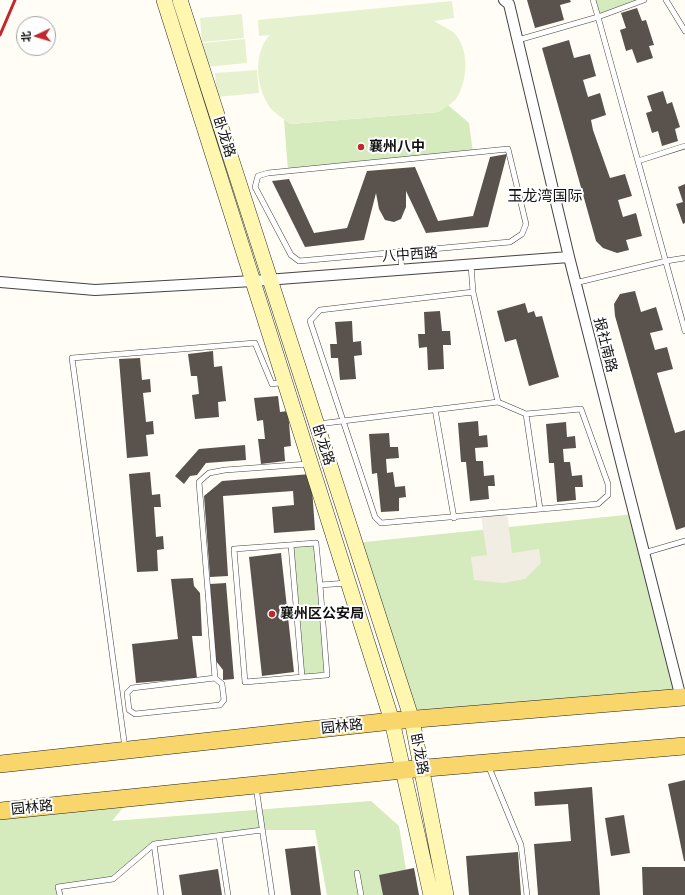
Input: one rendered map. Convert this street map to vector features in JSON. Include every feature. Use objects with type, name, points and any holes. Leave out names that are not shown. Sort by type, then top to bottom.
[{"type":"main road","name":"卧龙路","points":[[164,0],[312,464],[356,611],[392,721],[431,895]]},
{"type":"main road","name":"卧龙路","points":[[180,0],[412,720],[446,895]]},
{"type":"main road","name":"园林路","points":[[0,764],[392,721],[683,698]]},
{"type":"main road","name":"园林路","points":[[0,811],[422,768],[685,746]]},
{"type":"street","name":"报社南路","points":[[504,0],[509,4],[575,283],[644,553],[683,698]]},
{"type":"street","name":"八中西路","points":[[0,282],[95,290],[269,280],[569,257]]},
{"type":"lane","points":[[593,0],[685,331]]},
{"type":"lane","points":[[518,40],[598,17],[644,0]]},
{"type":"lane","points":[[666,0],[685,31]]},
{"type":"lane","points":[[638,161],[685,146]]},
{"type":"lane","points":[[508,149],[526,224],[522,234],[510,242],[400,252],[299,262],[291,255],[255,186],[258,176],[268,173],[508,149]]},
{"type":"lane","points":[[400,252],[402,270]]},
{"type":"lane","points":[[575,283],[666,261],[685,258]]},
{"type":"lane","points":[[471,265],[473,292],[498,402]]},
{"type":"lane","points":[[316,424],[344,421],[435,409],[498,402],[526,414],[581,409],[608,484],[608,495],[598,504],[454,518],[381,523],[375,517],[344,421],[310,321],[320,310],[473,292]]},
{"type":"lane","points":[[126,750],[72,358],[254,343],[272,384],[286,382]]},
{"type":"lane","points":[[435,409],[454,518]]},
{"type":"lane","points":[[526,414],[540,509]]},
{"type":"lane","points":[[215,678],[132,688],[127,693],[129,710],[135,714],[220,705],[224,700],[222,684],[215,678],[199,482],[209,472],[312,464]]},
{"type":"lane","points":[[644,553],[685,541]]},
{"type":"lane","points":[[316,543],[320,585],[327,675],[245,682],[234,550],[316,543]]},
{"type":"lane","points":[[291,545],[302,677]]},
{"type":"lane","points":[[320,585],[348,583]]},
{"type":"lane","points":[[322,612],[356,611]]},
{"type":"lane","points":[[120,705],[128,703]]},
{"type":"lane","points":[[487,762],[521,845],[527,895]]},
{"type":"lane","points":[[256,784],[272,895]]},
{"type":"lane","points":[[60,895],[58,887],[113,879],[154,844],[262,830]]},
{"type":"lane","points":[[219,836],[228,895]]},
{"type":"lane","points":[[154,844],[161,895]]},
{"type":"lane","points":[[357,873],[361,895]]},
{"type":"green space","points":[[592,0],[644,0],[598,17]]},
{"type":"green space","points":[[452,1],[454,18],[434,21],[453,32],[459,38],[465,55],[465,74],[460,92],[456,99],[438,112],[290,124],[272,110],[262,93],[258,72],[260,52],[270,35],[259,36],[258,20]]},
{"type":"green space","points":[[242,14],[244,38],[202,42],[200,18]]},
{"type":"green space","points":[[245,39],[247,63],[205,67],[203,43]]},
{"type":"green space","points":[[257,70],[259,93],[217,97],[215,73]]},
{"type":"green space","points":[[448,105],[469,123],[473,153],[288,171],[284,119],[290,124],[438,112]]},
{"type":"green space","points":[[634,514],[681,698],[412,720],[355,543]]},
{"type":"green space","points":[[316,543],[327,675],[302,677],[291,545]]},
{"type":"green space","points":[[131,798],[112,821],[371,801],[399,826],[406,870],[380,875],[383,895],[327,895],[315,830],[262,830],[154,844],[116,877],[59,887],[60,895],[0,895],[0,811]]},
{"type":"shaded area","points":[[507,512],[512,553],[539,549],[541,563],[525,579],[503,583],[474,580],[471,557],[487,555],[481,516]]},
{"type":"building","points":[[527,0],[570,0],[571,2],[560,5],[564,20],[535,28]]},
{"type":"building","points":[[637,8],[642,21],[646,20],[654,45],[649,46],[653,58],[637,63],[632,49],[626,51],[620,30],[626,28],[621,13]]},
{"type":"building","points":[[569,40],[574,58],[590,54],[596,76],[583,80],[588,97],[600,93],[606,115],[591,120],[593,130],[610,178],[625,174],[632,196],[618,200],[623,217],[636,213],[642,236],[626,240],[629,250],[617,253],[603,248],[596,241],[542,48]]},
{"type":"building","points":[[663,91],[667,104],[672,102],[680,127],[675,129],[678,141],[662,146],[658,131],[652,133],[646,113],[652,111],[647,96]]},
{"type":"building","points":[[507,154],[488,227],[426,233],[406,191],[406,207],[401,219],[394,222],[385,220],[379,209],[376,193],[364,240],[305,247],[272,181],[289,179],[314,233],[347,228],[367,171],[415,167],[438,221],[473,216],[490,157]]},
{"type":"building","points":[[685,184],[685,223],[683,224],[676,204],[683,202],[678,187]]},
{"type":"building","points":[[635,291],[641,312],[656,307],[663,330],[650,333],[655,350],[667,347],[673,369],[657,373],[675,433],[685,430],[685,527],[676,530],[615,316],[614,304],[620,294]]},
{"type":"building","points":[[525,303],[528,313],[534,311],[536,317],[542,316],[559,377],[529,386],[516,339],[505,342],[497,311]]},
{"type":"building","points":[[440,311],[442,331],[450,331],[451,345],[443,345],[444,369],[428,370],[427,347],[419,348],[418,334],[425,334],[424,312]]},
{"type":"building","points":[[352,321],[353,342],[361,341],[362,355],[354,356],[356,379],[340,380],[338,358],[331,358],[330,344],[337,344],[335,322]]},
{"type":"building","points":[[213,351],[214,367],[222,366],[226,401],[218,402],[219,417],[195,419],[192,395],[199,394],[197,376],[191,376],[188,354]]},
{"type":"building","points":[[140,358],[142,380],[150,379],[151,392],[143,393],[146,422],[153,421],[154,434],[146,435],[148,456],[127,458],[119,359]]},
{"type":"building","points":[[278,396],[280,412],[288,411],[291,446],[284,447],[285,461],[261,464],[258,439],[265,439],[263,420],[257,421],[254,398]]},
{"type":"building","points":[[478,421],[479,436],[487,435],[488,447],[475,448],[476,461],[483,461],[484,476],[494,475],[495,486],[488,486],[489,499],[470,501],[466,462],[461,462],[458,423]]},
{"type":"building","points":[[566,422],[567,437],[575,436],[576,448],[563,449],[564,462],[570,462],[572,476],[582,475],[583,487],[575,487],[576,500],[557,502],[554,463],[549,463],[546,424]]},
{"type":"building","points":[[389,433],[390,447],[398,447],[399,458],[386,459],[387,473],[393,472],[395,487],[405,486],[406,497],[399,498],[399,511],[381,512],[377,473],[372,474],[369,434]]},
{"type":"building","points":[[245,445],[246,460],[206,463],[197,475],[190,476],[184,484],[175,476],[199,449]]},
{"type":"building","points":[[150,472],[152,495],[160,494],[161,507],[154,507],[156,537],[163,536],[164,549],[157,550],[158,571],[137,572],[129,474]]},
{"type":"building","points":[[311,474],[315,530],[274,533],[272,507],[294,505],[293,491],[223,496],[228,576],[210,577],[204,496],[222,481]]},
{"type":"building","name":"襄州区公安局","points":[[281,553],[294,672],[262,676],[249,557]]},
{"type":"building","points":[[193,578],[194,586],[200,593],[202,636],[192,636],[197,678],[136,683],[132,644],[178,639],[171,579]]},
{"type":"building","points":[[226,583],[234,679],[223,680],[223,670],[216,661],[210,584]]},
{"type":"building","points":[[685,780],[685,861],[684,861],[668,784]]},
{"type":"building","points":[[592,787],[600,895],[538,895],[534,844],[571,841],[568,804],[535,806],[534,792]]},
{"type":"building","points":[[624,815],[630,853],[611,856],[605,818]]},
{"type":"building","points":[[315,846],[321,895],[291,895],[285,849]]},
{"type":"building","points":[[518,852],[521,895],[469,895],[466,856]]},
{"type":"building","points":[[642,867],[685,867],[685,895],[643,895]]},
{"type":"building","points":[[414,868],[419,895],[383,895],[379,875]]},
{"type":"building","points":[[218,869],[222,895],[182,895],[179,875]]},
{"type":"railway","points":[[0,35],[15,0]]},
{"type":"place","name":"襄州八中","points":[[361,147]]},
{"type":"place","name":"襄州区公安局","points":[[272,614]]},
{"type":"district","name":"玉龙湾国际","points":[[545,197]]}]
